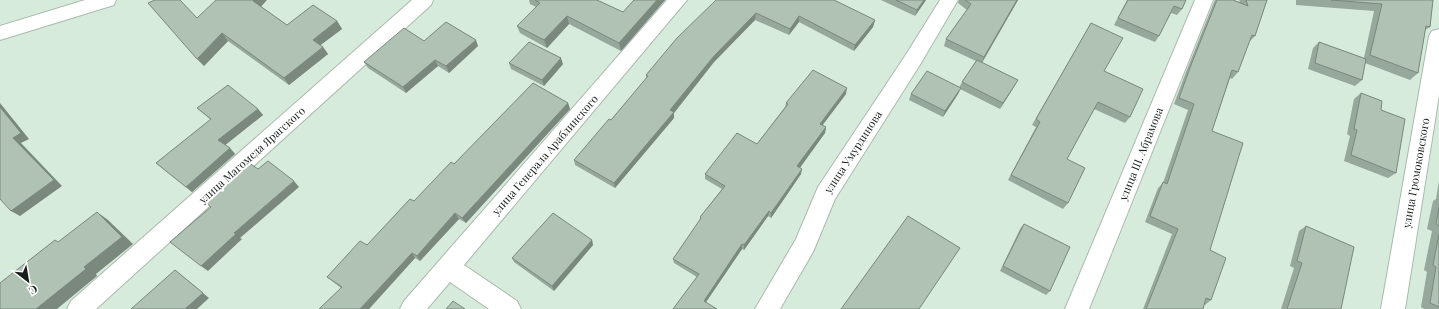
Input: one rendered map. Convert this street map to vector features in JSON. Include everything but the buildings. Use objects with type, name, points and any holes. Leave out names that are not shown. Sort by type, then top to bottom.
[{"type":"street","points":[[0,33],[106,0]]},
{"type":"street","name":"улица Магомеда Ярагского","points":[[79,309],[424,0]]},
{"type":"street","name":"улица Генерала Араблинского","points":[[412,309],[678,0]]},
{"type":"street","name":"улица Умурдинова","points":[[767,309],[805,245],[826,194],[914,58],[949,0]]},
{"type":"street","name":"улица Ш. Абрамова","points":[[1077,309],[1204,0]]},
{"type":"street","name":"улица Громоковского","points":[[1393,309],[1439,36]]},
{"type":"street","points":[[448,267],[509,309]]}]
